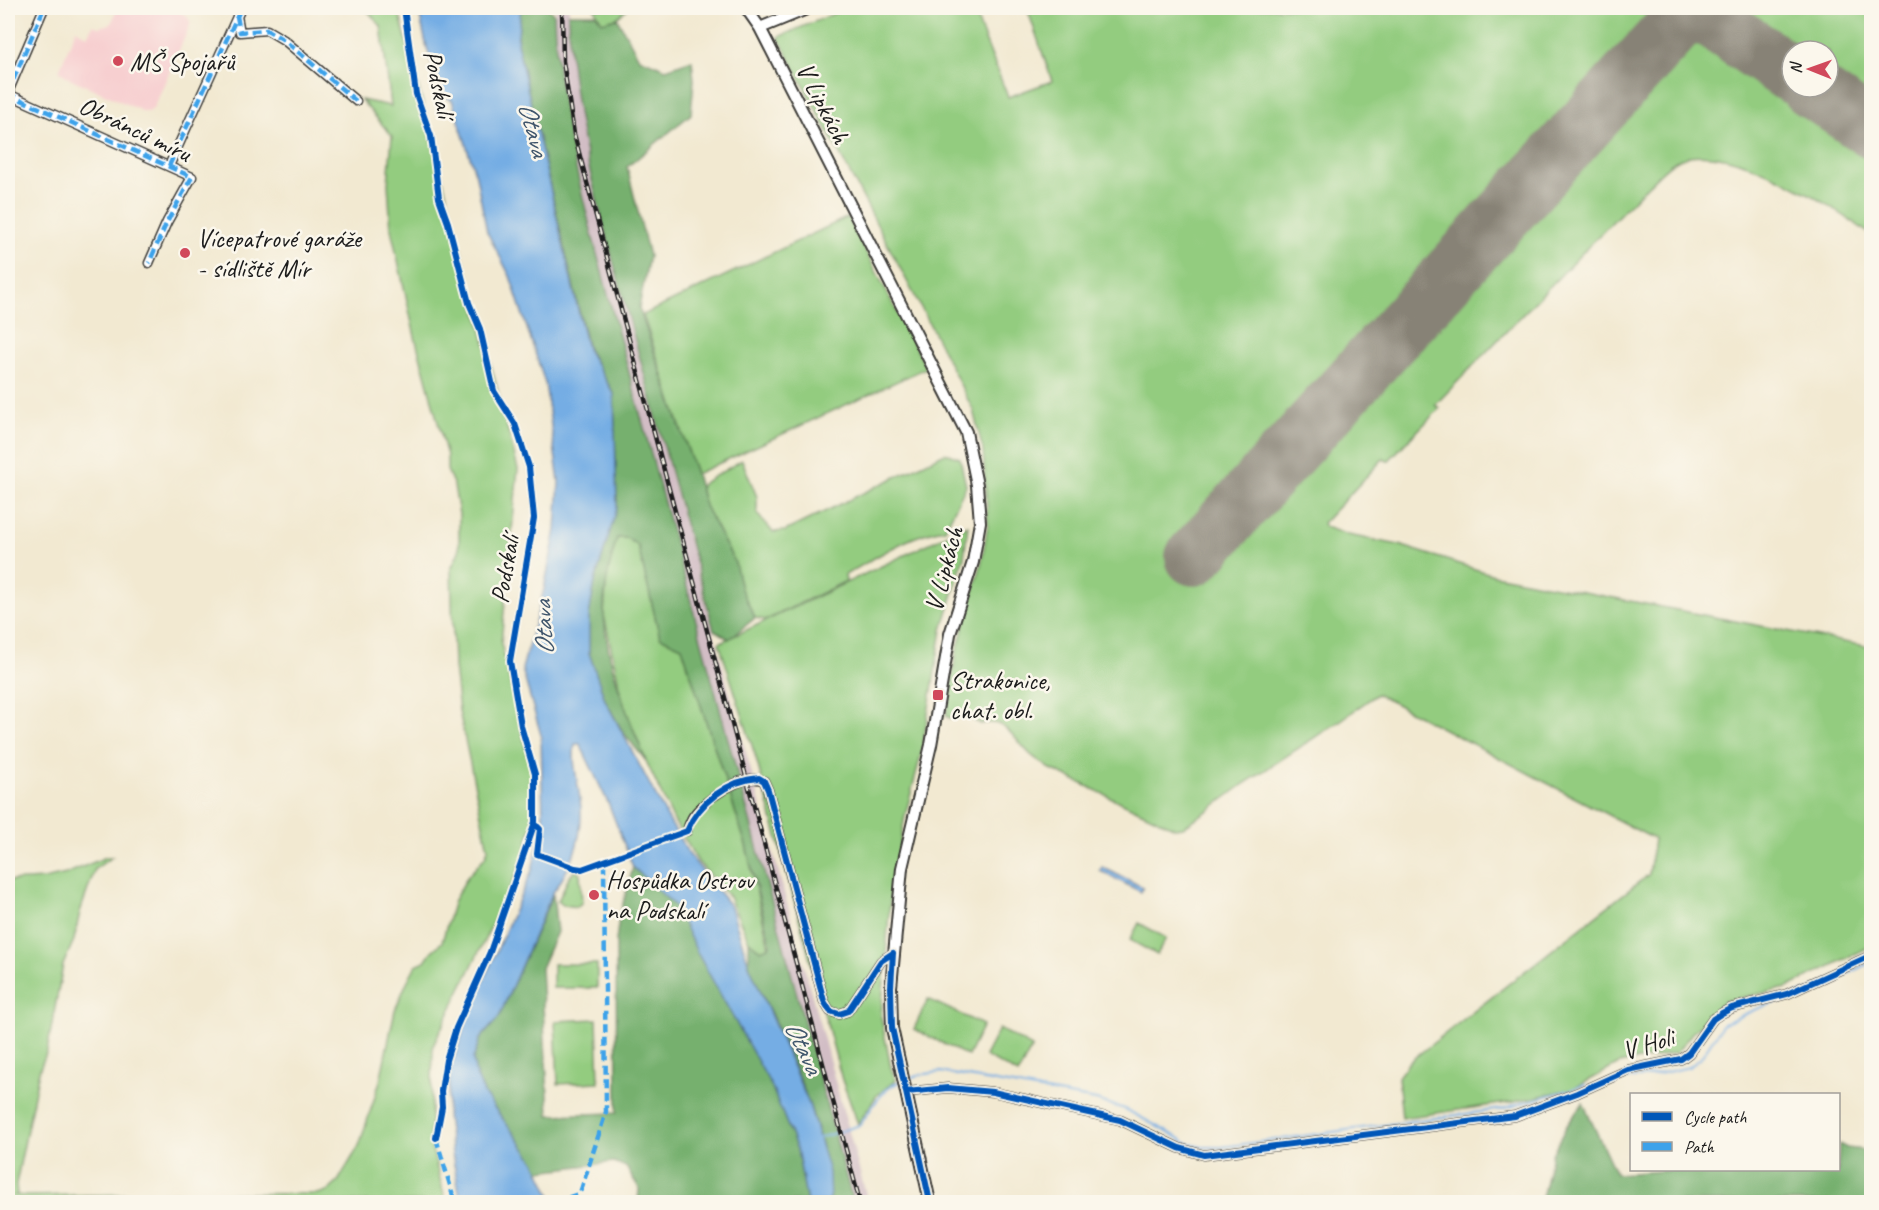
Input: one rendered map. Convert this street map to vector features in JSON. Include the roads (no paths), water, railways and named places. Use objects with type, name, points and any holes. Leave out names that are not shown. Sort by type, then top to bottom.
[{"type":"street","points":[[8,93],[44,8]]},
{"type":"street","name":"V Lipkách","points":[[746,8],[760,28],[966,432],[977,485],[980,522],[975,552],[950,634],[931,745],[902,868],[893,953],[892,1028],[930,1203]]},
{"type":"street","points":[[760,28],[809,8]]},
{"type":"street","points":[[239,12],[240,32],[267,30],[284,40],[333,79],[356,101]]},
{"type":"street","points":[[169,166],[239,12]]},
{"type":"street","name":"Obránců míru","points":[[8,93],[192,177],[167,222],[149,263]]},
{"type":"street","points":[[687,831],[693,816],[730,784],[755,778],[764,781],[824,1001],[830,1011],[839,1014],[848,1011],[881,961],[893,953]]},
{"type":"street","name":"V Holi","points":[[906,1092],[948,1088],[993,1092],[1120,1120],[1179,1148],[1204,1155],[1515,1116],[1577,1093],[1628,1070],[1681,1059],[1696,1045],[1713,1019],[1731,1008],[1787,994],[1872,955]]},
{"type":"water","name":"Otava","points":[[418,8],[521,8],[517,43],[587,349],[614,394],[617,508],[595,581],[589,615],[589,653],[605,700],[666,815],[688,853],[731,907],[749,965],[809,1104],[829,1172],[830,1202],[807,1202],[797,1149],[772,1087],[698,954],[675,906],[633,867],[609,805],[580,744],[575,744],[574,761],[581,812],[577,845],[564,876],[552,894],[499,1017],[480,1039],[473,1059],[476,1075],[485,1095],[535,1162],[554,1202],[461,1202],[447,1115],[450,1069],[469,1014],[532,870],[543,822],[541,735],[522,669],[544,589],[556,530],[559,482],[545,383],[510,276],[487,232],[476,176],[452,100],[443,96],[427,48]]},
{"type":"water","points":[[1102,867],[1143,887],[1141,892],[1100,871]]},
{"type":"waterway","points":[[1613,1081],[1689,1067],[1700,1059],[1723,1024],[1754,1010],[1816,988],[1872,962]]},
{"type":"waterway","points":[[907,1079],[941,1072],[1096,1100],[1125,1109],[1190,1144],[1202,1147],[1222,1147],[1502,1109],[1586,1085]]},
{"type":"waterway","points":[[819,1138],[860,1125],[882,1094],[901,1081]]},
{"type":"railway","points":[[562,8],[563,61],[574,134],[860,1202]]},
{"type":"place","name":"MŠ Spojařů","points":[[118,61]]},
{"type":"place","name":"Vícepatrové garáže - sídliště Mír","points":[[185,253]]},
{"type":"place","name":"Strakonice, chat. obl.","points":[[938,695]]},
{"type":"place","name":"Hospůdka Ostrov na Podskalí","points":[[594,895]]}]
